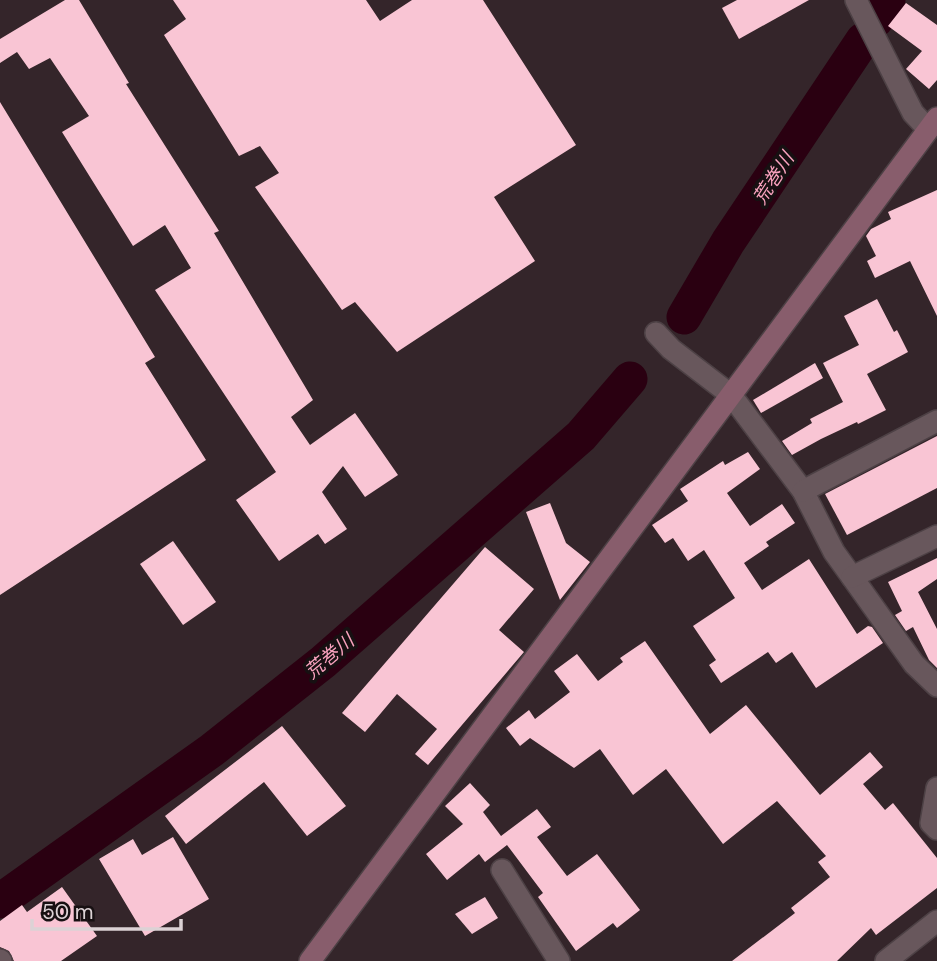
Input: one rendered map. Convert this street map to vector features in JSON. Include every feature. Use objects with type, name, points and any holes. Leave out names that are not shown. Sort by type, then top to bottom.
[{"type":"street","points":[[310,961],[932,123],[913,113],[856,0]]},
{"type":"street","points":[[656,333],[671,349],[731,395],[803,491],[835,552],[852,577],[914,664],[937,686]]},
{"type":"street","points":[[803,491],[937,421]]},
{"type":"street","points":[[852,577],[937,536]]},
{"type":"street","points":[[937,788],[931,823],[937,829]]},
{"type":"street","points":[[502,870],[559,961]]},
{"type":"street","points":[[886,961],[936,925]]},
{"type":"building","points":[[65,0],[79,0],[129,83],[126,84],[219,231],[214,233],[313,400],[291,417],[310,445],[355,413],[398,475],[365,497],[343,466],[322,492],[347,529],[325,544],[318,534],[279,561],[236,500],[276,472],[155,290],[191,268],[165,225],[133,246],[62,132],[89,116],[50,58],[29,69],[17,52],[0,63],[0,39]]},
{"type":"building","points":[[173,0],[366,0],[380,21],[412,0],[483,0],[576,145],[494,197],[535,261],[397,352],[355,302],[342,310],[255,187],[279,173],[260,146],[239,156],[164,35],[186,19]]},
{"type":"building","points":[[737,0],[809,0],[739,39],[722,8]]},
{"type":"building","points":[[906,3],[937,25],[937,80],[929,89],[906,69],[922,51],[888,26]]},
{"type":"building","points":[[0,102],[155,357],[145,363],[206,460],[0,595]]},
{"type":"building","points":[[937,190],[937,316],[910,261],[875,278],[867,261],[876,256],[866,236],[871,229],[891,219],[888,212]]},
{"type":"building","points":[[877,299],[908,352],[867,374],[886,410],[792,455],[782,441],[812,423],[810,419],[843,402],[823,363],[859,345],[844,316]]},
{"type":"building","points":[[815,363],[823,378],[761,413],[753,400]]},
{"type":"building","points":[[937,436],[937,488],[847,535],[825,494]]},
{"type":"building","points":[[748,452],[760,469],[727,493],[750,526],[782,504],[795,523],[766,542],[769,546],[744,563],[762,590],[809,559],[857,634],[868,626],[872,627],[883,643],[816,688],[792,652],[776,663],[768,652],[721,683],[709,665],[716,660],[693,626],[735,598],[704,550],[688,561],[673,538],[665,543],[652,525],[688,501],[680,489],[723,461],[725,465]]},
{"type":"building","points":[[550,503],[566,543],[590,562],[560,600],[526,512]]},
{"type":"building","points":[[173,541],[216,602],[183,625],[140,564]]},
{"type":"building","points":[[485,547],[534,589],[499,630],[524,652],[428,765],[415,754],[437,729],[397,694],[365,732],[342,713]]},
{"type":"building","points":[[937,558],[937,579],[918,592],[937,629],[937,668],[929,660],[913,627],[906,631],[895,615],[902,611],[888,582]]},
{"type":"building","points":[[645,641],[710,734],[746,705],[820,795],[870,752],[883,767],[863,784],[885,810],[893,803],[937,858],[937,888],[876,935],[871,928],[837,961],[732,961],[795,913],[791,908],[830,877],[818,862],[826,856],[777,801],[723,844],[666,769],[633,795],[600,749],[574,768],[530,738],[520,746],[506,728],[529,710],[535,719],[570,692],[554,671],[577,654],[598,681],[623,662],[620,658]]},
{"type":"building","points":[[282,726],[346,806],[307,836],[264,782],[186,844],[165,816]]},
{"type":"building","points":[[470,783],[490,805],[483,812],[501,836],[537,809],[551,827],[537,837],[567,876],[597,854],[640,910],[617,928],[613,923],[576,951],[538,897],[543,893],[507,845],[485,862],[479,854],[447,880],[426,854],[463,824],[445,806]]},
{"type":"building","points":[[173,837],[209,899],[145,936],[99,859],[133,839],[142,855]]},
{"type":"building","points":[[62,887],[97,936],[61,961],[14,961],[9,951],[0,947],[0,921],[22,905],[27,912]]},
{"type":"building","points":[[485,897],[498,918],[472,934],[455,914]]},
{"type":"waterway","name":"荒巻川","points":[[876,20],[888,0]]},
{"type":"waterway","name":"荒巻川","points":[[684,317],[728,242],[863,40]]},
{"type":"waterway","name":"荒巻川","points":[[0,901],[212,750],[323,662],[581,436],[630,379]]}]
